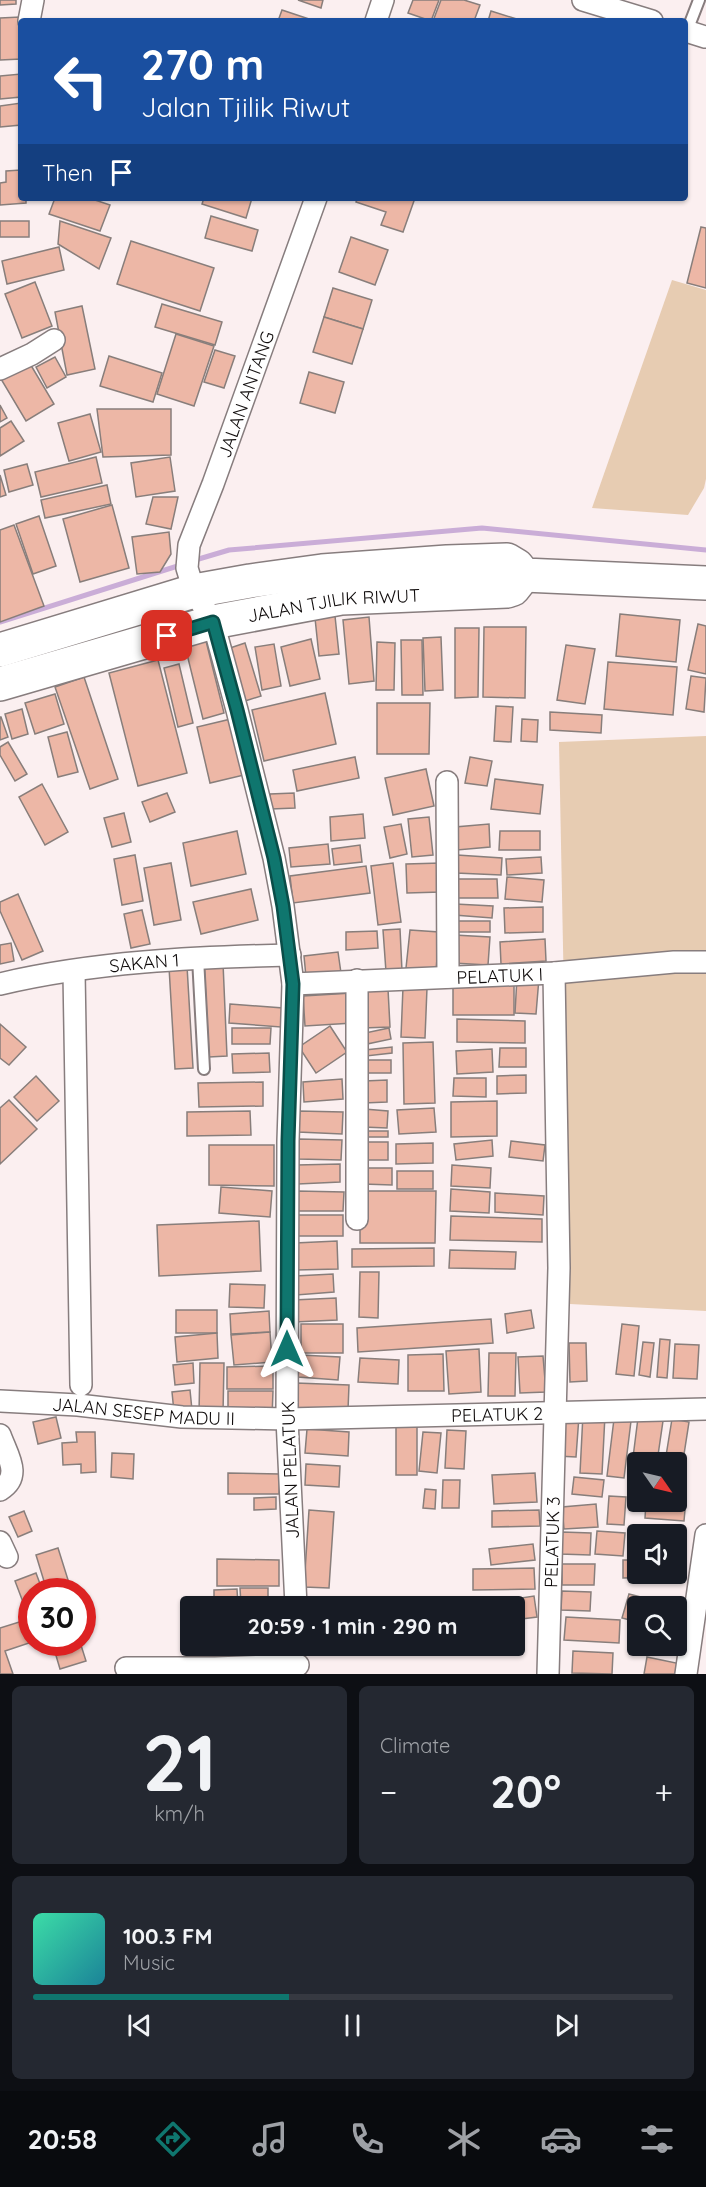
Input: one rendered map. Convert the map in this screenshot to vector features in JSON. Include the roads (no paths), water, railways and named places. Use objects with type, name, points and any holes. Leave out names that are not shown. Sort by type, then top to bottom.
[{"type":"highway","name":"JALAN TJILIK RIWUT","points":[[0,650],[194,591],[322,572],[447,562],[507,560],[517,566],[524,575],[706,583]]},
{"type":"highway","name":"JALAN TJILIK RIWUT","points":[[0,684],[213,622],[340,598],[507,591],[513,589],[524,575]]},
{"type":"street","points":[[30,18],[33,0]]},
{"type":"street","points":[[377,18],[383,0]]},
{"type":"street","points":[[583,0],[608,15],[630,18]]},
{"type":"street","name":"JALAN ANTANG","points":[[213,622],[194,591],[187,568],[189,545],[315,201]]},
{"type":"street","points":[[0,369],[32,354],[54,340]]},
{"type":"street","name":"JALAN PELATUK","points":[[213,622],[274,858],[293,984],[288,1141],[287,1419],[296,1596]]},
{"type":"street","points":[[447,782],[448,976]]},
{"type":"street","name":"SAKAN 1","points":[[0,984],[136,963],[290,955]]},
{"type":"street","name":"PELATUK I","points":[[293,984],[554,973],[674,962],[706,962]]},
{"type":"street","points":[[74,972],[81,1385]]},
{"type":"street","name":"PELATUK 3","points":[[548,1674],[559,1268],[554,973]]},
{"type":"street","points":[[357,980],[357,1219]]},
{"type":"street","name":"JALAN SESEP MADU II","points":[[0,1401],[78,1405],[182,1417],[287,1419]]},
{"type":"street","name":"PELATUK 2","points":[[287,1419],[706,1409]]},
{"type":"street","points":[[0,1435],[13,1473],[6,1483]]},
{"type":"street","points":[[686,1674],[706,1534]]},
{"type":"street","points":[[126,1668],[215,1668],[298,1662]]},
{"type":"lane","points":[[692,33],[699,0]]},
{"type":"lane","points":[[198,958],[204,1069]]},
{"type":"waterway","points":[[192,561],[229,550],[482,528],[706,550]]},
{"type":"waterway","points":[[0,622],[184,564]]}]
